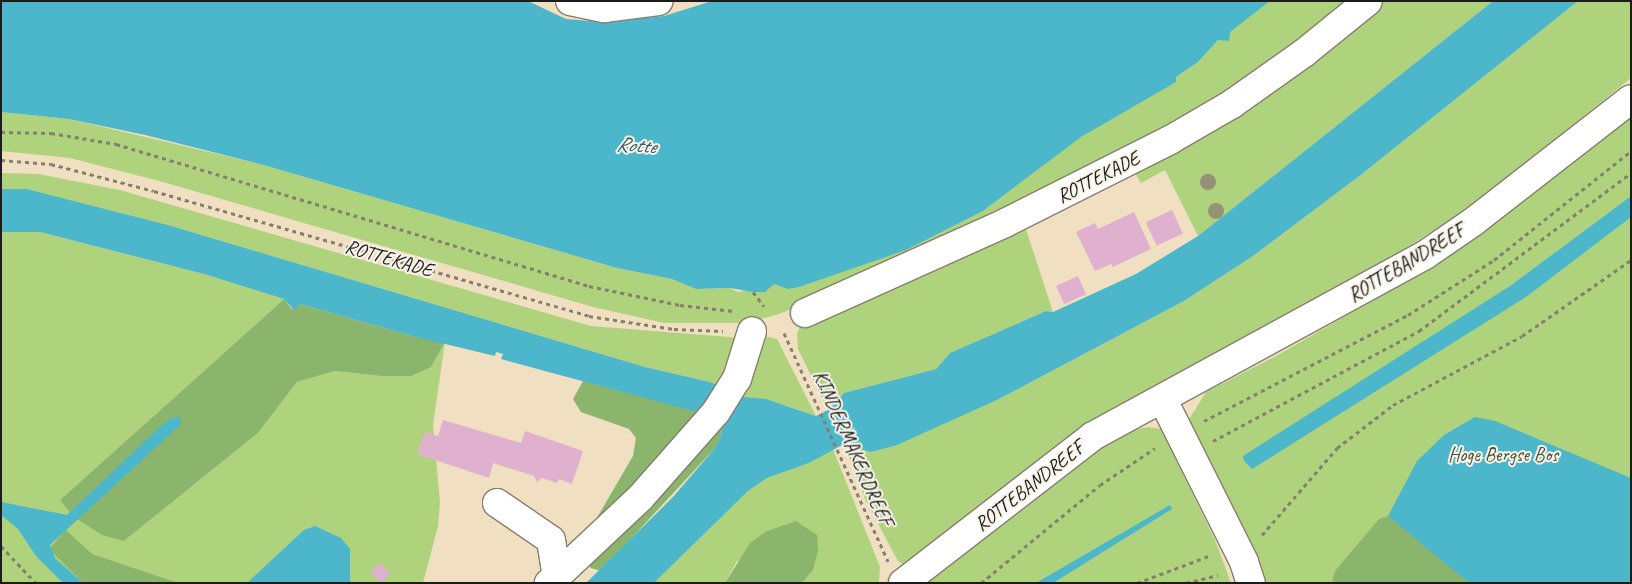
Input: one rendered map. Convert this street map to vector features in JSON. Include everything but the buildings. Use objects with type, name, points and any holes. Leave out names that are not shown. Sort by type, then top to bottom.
[{"type":"street","points":[[570,1],[604,8],[659,1]]},
{"type":"street","name":"ROTTEKADE","points":[[805,313],[1005,223],[1170,140],[1232,104],[1296,59],[1368,1]]},
{"type":"street","name":"ROTTEBANDREEF","points":[[897,575],[1093,436],[1163,400],[1425,255],[1473,222],[1631,99]]},
{"type":"street","points":[[553,580],[641,497],[721,407],[737,379],[747,322]]},
{"type":"street","points":[[1163,400],[1186,443],[1248,572]]},
{"type":"street","points":[[497,503],[551,540],[553,580]]},
{"type":"path","points":[[1,132],[51,133],[116,144],[589,286],[747,322]]},
{"type":"path","points":[[1186,443],[1408,315],[1494,260],[1631,151]]},
{"type":"path","name":"ROTTEKADE","points":[[1,160],[51,164],[144,188],[589,316],[674,329],[747,322],[780,324]]},
{"type":"path","points":[[981,583],[1100,485],[1419,331],[1631,174]]},
{"type":"path","points":[[1186,583],[1221,574],[1248,572],[1284,507],[1337,448],[1393,405],[1522,336],[1631,260]]},
{"type":"path","name":"KINDERMAKERDREEF","points":[[780,324],[897,575]]},
{"type":"path","points":[[1,546],[36,583]]},
{"type":"path","points":[[1137,583],[1214,554]]},
{"type":"green space","points":[[1270,1],[1359,1],[1166,135],[864,280],[779,314],[746,323],[664,323],[593,307],[163,182],[70,158],[1,151],[1,112],[69,119],[260,164],[617,268],[672,279],[696,289],[730,288],[738,292],[774,284],[786,286],[905,250],[983,211],[1080,137],[1175,82],[1176,77],[1198,62],[1218,40]]},
{"type":"green space","points":[[1379,1],[1493,1],[1198,236],[1165,170],[1141,183],[1134,171]]},
{"type":"green space","points":[[1578,1],[1631,1],[1631,78],[1468,209],[1318,303],[1088,423],[903,564],[898,561],[865,499],[844,444],[857,449],[999,399],[1184,301],[1253,256],[1362,174]]},
{"type":"green space","name":"Hoge Bergse Bos","points":[[1631,115],[1631,196],[1510,286],[1247,465],[1631,205],[1631,583],[1260,583],[1188,421],[1206,392],[1278,355],[1390,290],[1481,231]]},
{"type":"green space","points":[[1,173],[38,174],[120,190],[591,326],[742,338],[725,392],[710,382],[645,367],[168,225],[27,189],[1,189]]},
{"type":"green space","points":[[1024,223],[1053,312],[1046,311],[950,353],[936,369],[844,393],[828,410],[798,349],[797,333],[802,323]]},
{"type":"green space","points":[[1,232],[40,232],[204,274],[284,299],[60,500],[124,541],[258,433],[297,382],[335,371],[381,376],[431,367],[445,342],[433,425],[440,502],[438,526],[423,583],[1,583]]},
{"type":"green space","points":[[284,299],[292,309],[300,304],[416,337],[445,342],[431,367],[411,376],[381,376],[335,371],[297,382],[258,433],[124,541],[102,535],[74,517],[60,500]]},
{"type":"green space","points":[[764,336],[777,339],[816,416],[785,405],[731,407]]},
{"type":"green space","points":[[583,381],[704,413],[725,414],[721,436],[715,448],[601,571],[591,568],[583,558],[581,545],[633,456],[636,438],[629,429],[581,412],[573,399]]},
{"type":"green space","points":[[1148,427],[1161,429],[1215,540],[1231,583],[919,583],[1081,459],[1132,430]]},
{"type":"green space","points":[[833,449],[880,567],[879,583],[802,583],[813,570],[737,561],[725,583],[654,583],[748,491],[767,478],[809,463]]},
{"type":"green space","points":[[1388,516],[1399,523],[1469,583],[1332,583],[1335,571],[1379,519]]},
{"type":"green space","points":[[796,521],[817,535],[818,551],[813,570],[802,583],[725,583],[750,543],[767,531]]},
{"type":"green space","points":[[66,530],[92,554],[178,583],[83,583],[49,549]]},
{"type":"water","name":"Rotte","points":[[1,1],[528,1],[566,19],[604,22],[664,16],[712,1],[1270,1],[1230,32],[1229,41],[1218,40],[1198,62],[1176,77],[1176,82],[1081,137],[983,211],[906,250],[799,287],[788,289],[774,284],[765,292],[753,292],[730,288],[696,289],[672,279],[617,268],[260,164],[145,135],[69,119],[1,112]]},
{"type":"water","points":[[1493,1],[1578,1],[1362,174],[1253,256],[1184,301],[999,399],[897,445],[871,452],[844,444],[809,463],[767,478],[748,491],[654,583],[586,583],[673,497],[715,448],[721,436],[725,414],[704,414],[501,359],[503,354],[496,352],[495,356],[416,337],[300,304],[294,310],[284,299],[204,274],[40,232],[1,232],[1,189],[27,189],[168,225],[645,367],[710,382],[717,385],[731,407],[743,397],[766,399],[816,416],[828,410],[844,393],[936,369],[950,353],[1046,311],[1053,312],[1136,274],[1198,236]]},
{"type":"water","points":[[1631,196],[1631,217],[1526,297],[1252,469],[1244,461],[1243,456],[1510,286]]},
{"type":"water","points":[[179,417],[182,422],[178,427],[50,545],[55,558],[83,583],[63,583],[36,556],[18,529],[1,515],[1,502],[67,515],[162,425],[172,418]]},
{"type":"water","points":[[1475,417],[1495,421],[1631,478],[1631,583],[1469,583],[1388,516],[1417,461],[1444,435]]},
{"type":"water","points":[[1170,505],[1172,509],[1053,583],[1036,583]]},
{"type":"water","points":[[315,526],[341,538],[350,549],[350,583],[247,583],[304,530]]}]
